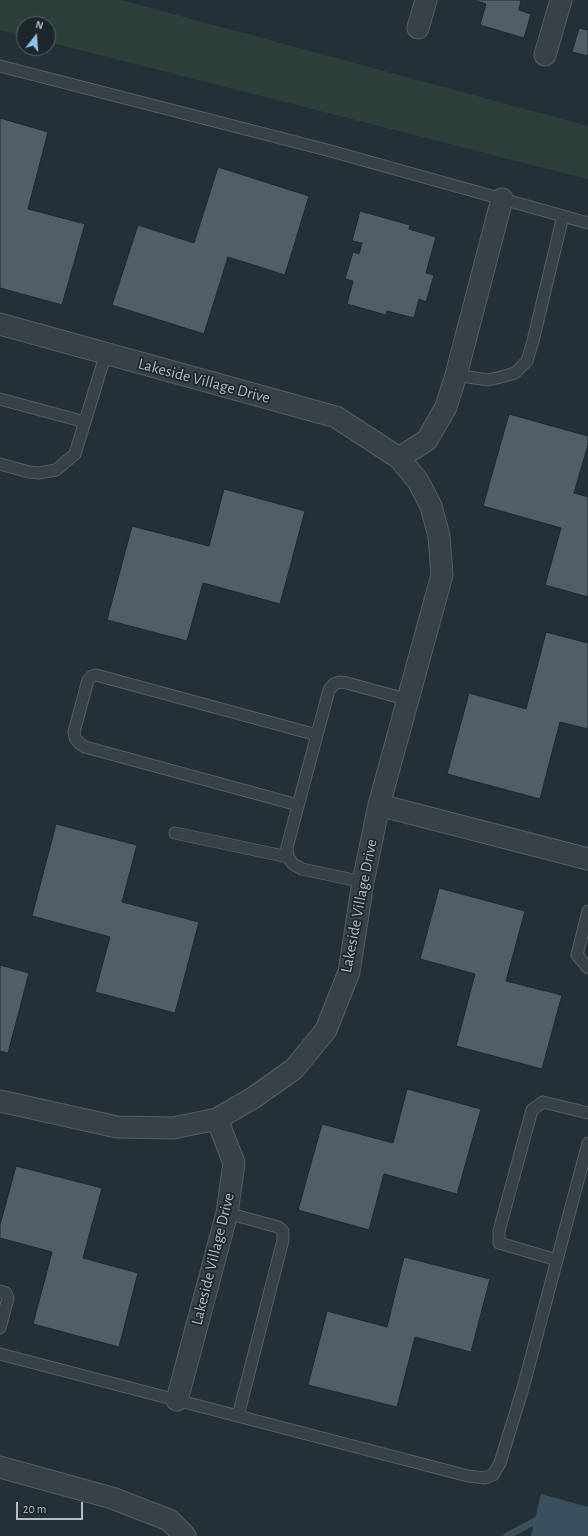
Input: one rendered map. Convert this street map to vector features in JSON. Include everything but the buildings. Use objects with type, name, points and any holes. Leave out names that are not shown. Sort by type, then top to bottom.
[{"type":"street","points":[[418,28],[426,0]]},
{"type":"street","points":[[545,55],[560,0]]},
{"type":"street","points":[[400,458],[427,440],[446,407],[456,375],[502,199]]},
{"type":"street","name":"Lakeside Village Drive","points":[[0,324],[336,417],[400,458],[418,481],[431,506],[439,536],[442,575],[379,805],[363,882],[349,972],[326,1030],[294,1069],[253,1098],[217,1119],[173,1128],[117,1127],[0,1101]]},
{"type":"street","points":[[379,805],[588,858]]},
{"type":"street","name":"Lakeside Village Drive","points":[[177,1400],[227,1213],[234,1163],[217,1119]]},
{"type":"street","points":[[0,1467],[112,1498],[169,1520],[185,1536]]},
{"type":"lane","points":[[0,66],[327,150],[588,223]]},
{"type":"lane","points":[[456,375],[488,380],[516,373],[527,361],[563,216]]},
{"type":"lane","points":[[0,464],[29,472],[39,473],[56,470],[75,454],[106,353]]},
{"type":"lane","points":[[0,399],[85,422]]},
{"type":"lane","points":[[298,805],[84,747],[79,744],[75,738],[74,732],[88,680],[92,676],[96,676],[317,734]]},
{"type":"lane","points":[[363,882],[302,869],[293,864],[288,857],[287,847],[329,690],[334,684],[340,682],[408,700]]},
{"type":"lane","points":[[175,833],[288,857]]},
{"type":"lane","points":[[588,911],[577,955],[588,968]]},
{"type":"lane","points":[[557,1260],[499,1243],[499,1231],[532,1110],[543,1102],[588,1113]]},
{"type":"lane","points":[[0,1354],[468,1476],[485,1478],[493,1475],[500,1463],[520,1396],[588,1143]]},
{"type":"lane","points":[[227,1213],[278,1227],[283,1231],[283,1240],[238,1416]]},
{"type":"lane","points":[[0,1291],[6,1293],[8,1298],[0,1328]]},
{"type":"green space","points":[[0,0],[121,0],[588,126],[588,179],[56,44],[56,16],[16,16],[16,34],[0,30]]},
{"type":"water","points":[[541,1494],[588,1507],[588,1536],[531,1536]]},
{"type":"waterway","points":[[507,1536],[535,1521]]}]
